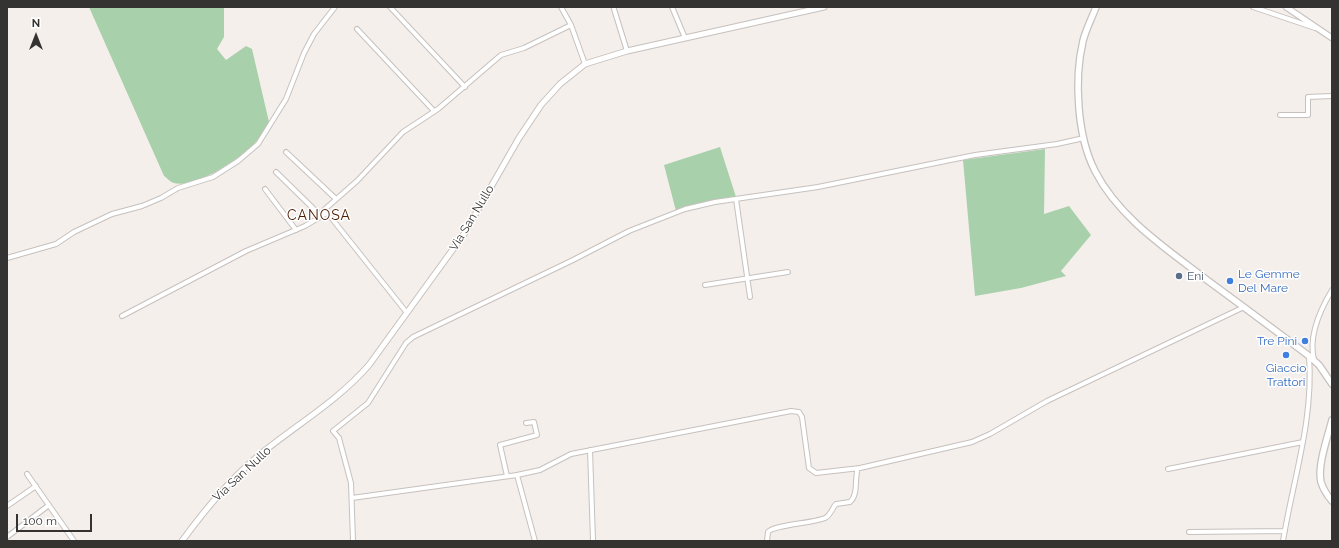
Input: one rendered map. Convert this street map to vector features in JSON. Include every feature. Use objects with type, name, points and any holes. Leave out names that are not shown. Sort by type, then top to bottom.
[{"type":"main road","points":[[1096,7],[1083,40],[1079,63],[1079,89],[1084,138],[1095,171],[1113,198],[1141,228],[1314,360],[1327,375],[1332,384]]},
{"type":"main road","points":[[1332,420],[1321,467],[1321,481],[1325,492],[1332,501]]},
{"type":"street","points":[[7,258],[56,244],[74,232],[112,214],[142,206],[161,198],[178,188],[213,177],[252,150],[258,144],[286,99],[307,46],[335,7]]},
{"type":"street","points":[[390,7],[464,87]]},
{"type":"street","points":[[561,7],[571,25],[585,64]]},
{"type":"street","points":[[672,7],[685,38]]},
{"type":"street","name":"Via San Nullo","points":[[182,541],[208,505],[256,458],[355,382],[370,365],[464,234],[519,138],[538,110],[560,84],[585,64],[627,51],[824,7]]},
{"type":"street","points":[[1253,7],[1317,28]]},
{"type":"street","points":[[1286,7],[1332,38]]},
{"type":"street","points":[[614,9],[627,51]]},
{"type":"street","points":[[321,216],[403,132],[434,111],[501,55],[524,48],[571,25]]},
{"type":"street","points":[[357,29],[434,111]]},
{"type":"street","points":[[1280,115],[1308,115],[1308,97],[1332,96]]},
{"type":"street","points":[[353,541],[350,478],[340,438],[333,431],[368,402],[406,343],[413,337],[647,223],[685,209],[736,199],[818,187],[975,155],[1043,146],[1084,138]]},
{"type":"street","points":[[286,152],[336,199]]},
{"type":"street","points":[[276,172],[321,216]]},
{"type":"street","points":[[265,189],[296,230]]},
{"type":"street","points":[[736,199],[750,298]]},
{"type":"street","points":[[122,316],[246,251],[296,230],[325,214],[329,215],[407,313]]},
{"type":"street","points":[[705,286],[788,272]]},
{"type":"street","points":[[1314,360],[1312,351],[1316,324],[1332,290]]},
{"type":"street","points":[[352,498],[517,475],[540,470],[571,454],[740,420],[795,411],[799,412],[802,417],[809,468],[812,471],[823,473],[858,468],[972,442],[1046,401],[1244,307]]},
{"type":"street","points":[[1283,541],[1303,442],[1310,395],[1309,356]]},
{"type":"street","points":[[507,476],[500,445],[537,435],[534,422],[526,423]]},
{"type":"street","points":[[1168,469],[1303,442]]},
{"type":"street","points":[[590,450],[593,541]]},
{"type":"street","points":[[767,541],[768,532],[771,528],[790,526],[824,518],[836,504],[850,502],[854,497],[855,478],[858,468]]},
{"type":"street","points":[[27,474],[72,540]]},
{"type":"street","points":[[517,475],[535,541]]},
{"type":"street","points":[[7,506],[36,486]]},
{"type":"street","points":[[7,537],[49,505]]},
{"type":"street","points":[[1189,532],[1285,531]]},
{"type":"green space","points":[[89,7],[224,7],[224,37],[217,49],[226,60],[246,46],[252,49],[269,122],[258,140],[238,158],[216,172],[193,182],[183,184],[170,181],[164,176]]},
{"type":"green space","points":[[720,147],[736,197],[676,211],[664,165]]},
{"type":"green space","points":[[1045,149],[1044,214],[1069,206],[1091,235],[1061,271],[1066,276],[1021,288],[975,296],[963,160]]},
{"type":"place","name":"Eni","points":[[1179,276]]},
{"type":"place","name":"Le Gemme Del Mare","points":[[1230,281]]},
{"type":"place","name":"Tre Pini","points":[[1305,341]]},
{"type":"place","name":"Giaccio Trattori","points":[[1286,355]]},
{"type":"district","name":"CANOSA","points":[[319,216]]}]
